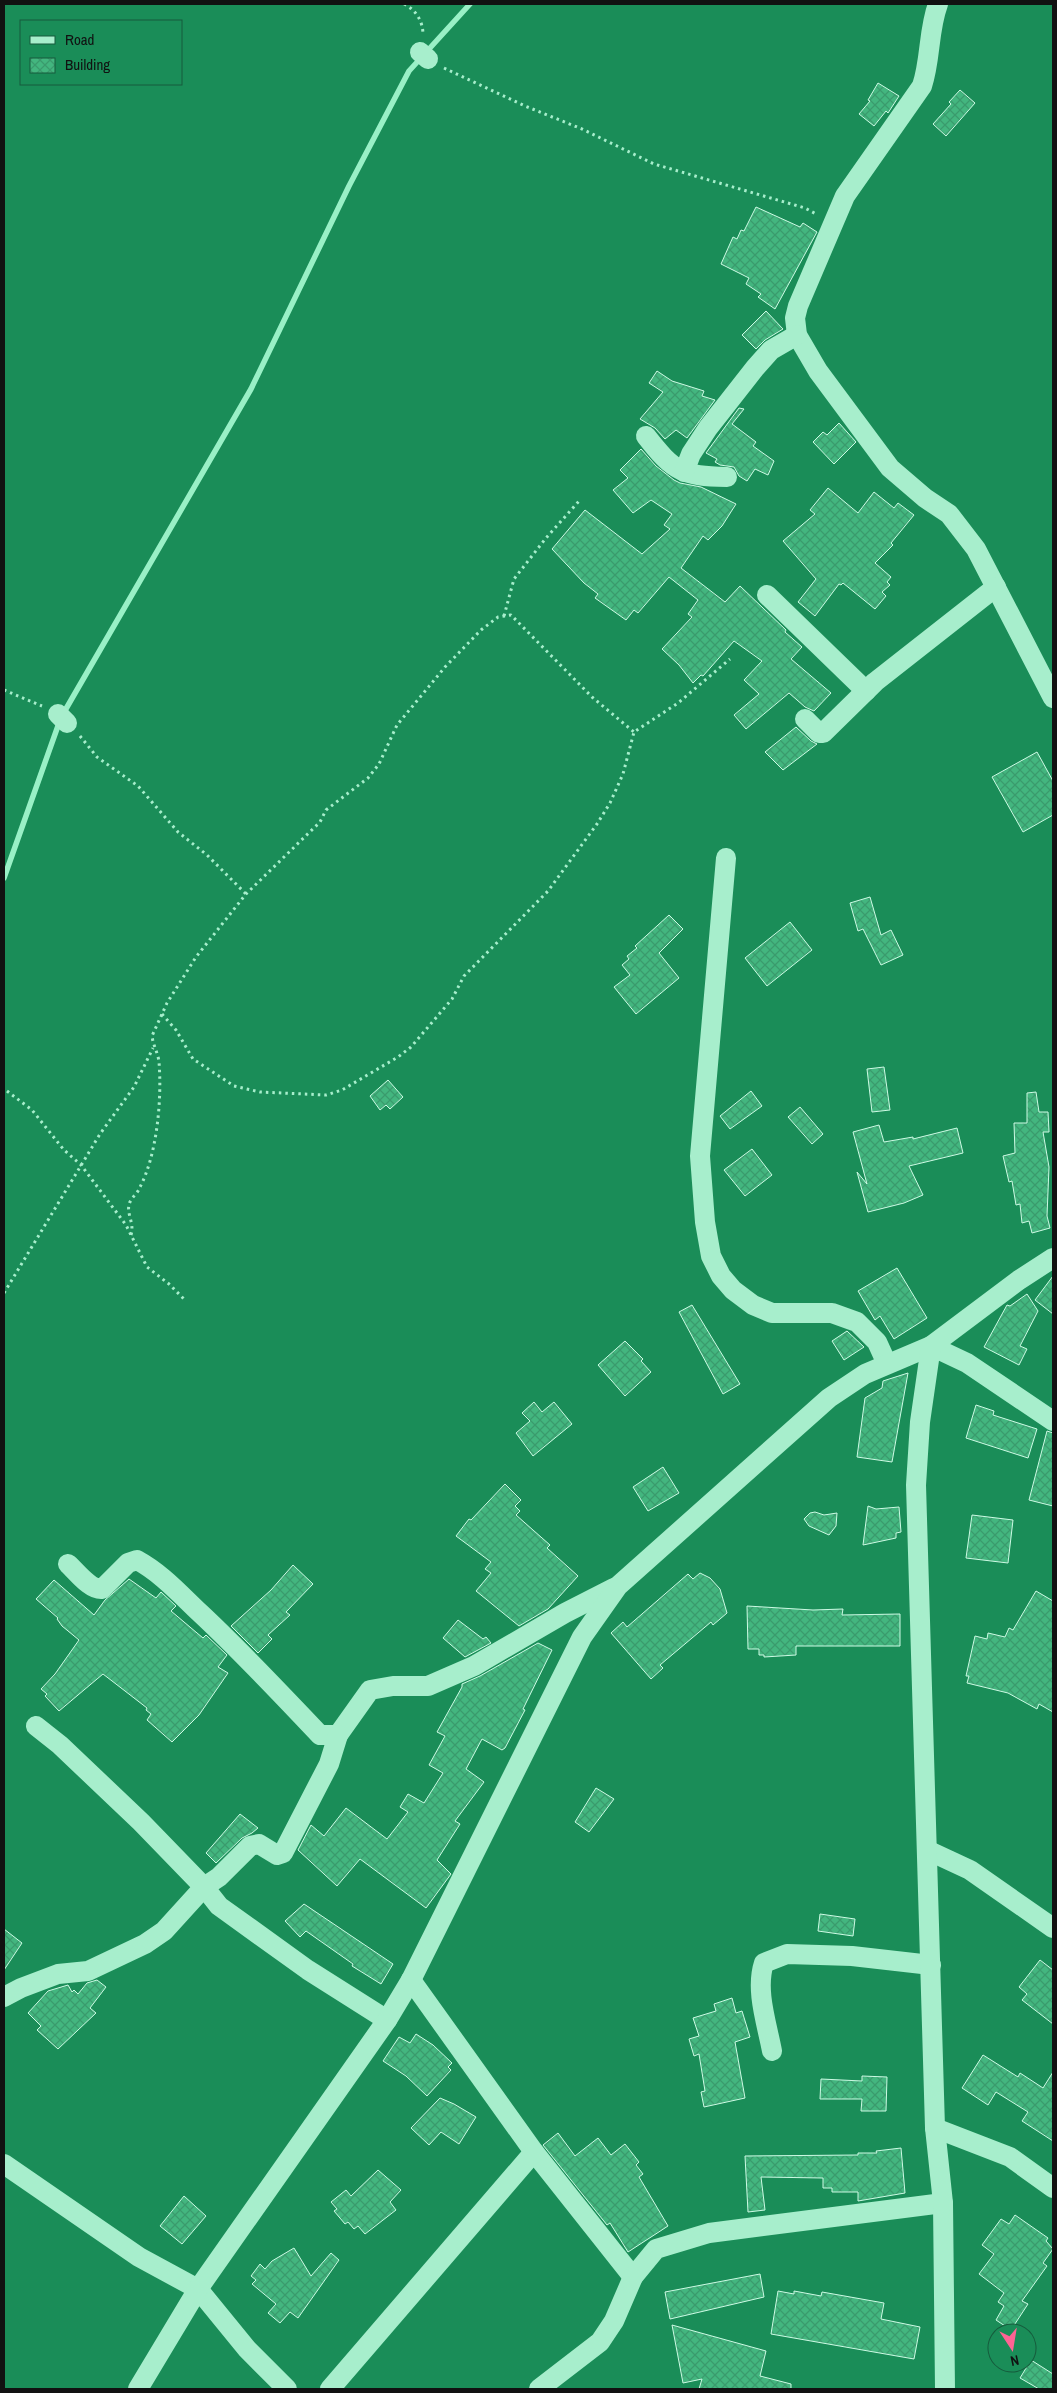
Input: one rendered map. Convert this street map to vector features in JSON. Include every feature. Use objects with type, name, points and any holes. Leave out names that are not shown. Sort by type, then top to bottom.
[{"type":"street","points":[[938,4],[932,22],[928,68],[922,86],[846,196],[832,223],[794,318],[796,335],[818,371],[890,468],[925,498],[949,514],[976,548],[1053,698]]},
{"type":"street","points":[[684,472],[691,454],[708,428],[755,368],[771,350],[796,335]]},
{"type":"street","points":[[646,436],[661,455],[684,472],[695,476],[727,477]]},
{"type":"street","points":[[805,719],[819,733],[823,733],[866,691],[996,587]]},
{"type":"street","points":[[768,596],[866,691]]},
{"type":"street","points":[[726,858],[700,1156],[705,1222],[711,1256],[722,1276],[733,1290],[753,1305],[772,1312],[800,1314],[832,1313],[857,1322],[877,1342],[887,1364]]},
{"type":"street","points":[[138,2389],[198,2289],[386,2020],[411,1980],[582,1637],[618,1586],[829,1398],[865,1374],[931,1346],[1019,1280],[1053,1258]]},
{"type":"street","points":[[931,1346],[967,1363],[1053,1420]]},
{"type":"street","points":[[931,1346],[920,1422],[916,1486],[936,2128],[943,2203],[945,2389]]},
{"type":"street","points":[[68,1564],[88,1584],[98,1589],[102,1589],[128,1563],[137,1560],[146,1565],[164,1579],[230,1642],[320,1735],[338,1735]]},
{"type":"street","points":[[4,1997],[21,1988],[58,1974],[88,1971],[145,1944],[164,1931],[204,1887],[219,1877],[250,1846],[259,1844],[277,1855],[287,1849],[329,1764],[338,1735],[370,1690],[393,1686],[428,1686],[474,1666],[565,1613],[618,1586]]},
{"type":"street","points":[[36,1726],[60,1745],[141,1822],[220,1906],[308,1970],[386,2020]]},
{"type":"street","points":[[927,1850],[970,1870],[1053,1928]]},
{"type":"street","points":[[772,2050],[762,1995],[764,1963],[787,1954],[852,1956],[931,1965]]},
{"type":"street","points":[[411,1980],[534,2152],[633,2277]]},
{"type":"street","points":[[936,2128],[1010,2157],[1053,2188]]},
{"type":"street","points":[[330,2389],[534,2152]]},
{"type":"street","points":[[4,2164],[139,2258],[198,2289],[246,2349],[287,2389]]},
{"type":"street","points":[[539,2389],[600,2342],[614,2321],[633,2277],[656,2249],[709,2233],[943,2203]]},
{"type":"path","points":[[404,4],[411,8],[420,19],[424,32],[424,56],[456,75],[582,129],[654,164],[804,208],[832,223]]},
{"type":"path","points":[[504,616],[514,579],[546,538],[580,500]]},
{"type":"path","points":[[131,1235],[133,1222],[129,1215],[129,1202],[139,1190],[151,1157],[158,1116],[159,1060],[153,1048],[152,1036],[162,1013],[196,957],[246,894],[320,822],[326,810],[368,778],[380,764],[397,725],[417,698],[481,630],[498,617],[511,614],[592,697],[634,732]]},
{"type":"path","points":[[162,1013],[176,1030],[193,1059],[234,1086],[260,1092],[326,1095],[342,1090],[398,1057],[411,1047],[452,999],[464,976],[548,891],[597,824],[610,803],[623,774],[634,732],[678,703],[730,659]]},
{"type":"path","points":[[4,690],[63,719],[97,757],[138,786],[178,832],[207,855],[246,894]]},
{"type":"path","points":[[4,1293],[81,1165],[134,1086],[153,1048]]},
{"type":"path","points":[[7,1091],[32,1110],[64,1150],[81,1165],[131,1235],[147,1267],[169,1284],[185,1300]]},
{"type":"building","points":[[878,83],[899,96],[888,113],[886,111],[874,126],[859,114],[870,101],[868,100]]},
{"type":"building","points":[[960,90],[975,103],[946,136],[933,124],[951,104],[949,102]]},
{"type":"building","points":[[756,207],[800,227],[803,223],[817,232],[775,309],[758,297],[761,294],[746,284],[749,278],[721,264],[733,237],[737,239],[741,230],[744,231]]},
{"type":"building","points":[[766,311],[783,329],[765,340],[756,349],[742,335]]},
{"type":"building","points":[[657,371],[672,381],[704,391],[702,396],[715,400],[687,438],[676,430],[665,439],[655,428],[640,419],[663,392],[649,383]]},
{"type":"building","points":[[739,408],[744,409],[732,424],[756,442],[753,446],[774,461],[768,475],[755,469],[747,481],[739,476],[734,467],[720,465],[715,462],[717,459],[706,453]]},
{"type":"building","points":[[839,423],[856,442],[834,464],[813,442],[823,432],[827,435]]},
{"type":"building","points":[[641,449],[656,466],[674,480],[701,487],[736,504],[722,526],[708,540],[703,536],[681,568],[725,602],[740,586],[802,647],[791,659],[831,693],[814,711],[805,707],[789,693],[746,729],[734,715],[759,694],[744,680],[762,661],[734,641],[703,676],[701,675],[693,683],[679,665],[662,649],[692,617],[688,614],[698,600],[669,577],[638,613],[634,610],[626,620],[595,598],[598,594],[584,583],[552,549],[585,510],[642,554],[670,529],[664,525],[672,514],[651,500],[633,513],[613,490],[628,478],[620,470]]},
{"type":"building","points":[[828,488],[858,513],[874,492],[894,508],[898,503],[914,515],[891,543],[893,545],[875,563],[891,577],[887,582],[890,585],[882,592],[886,596],[875,609],[843,583],[839,584],[815,616],[798,602],[816,579],[783,541],[815,514],[810,510]]},
{"type":"building","points":[[796,727],[817,744],[783,770],[765,752]]},
{"type":"building","points":[[1037,752],[1053,781],[1053,815],[1023,832],[992,777]]},
{"type":"building","points":[[870,897],[881,935],[891,930],[903,955],[881,965],[863,929],[858,931],[850,903]]},
{"type":"building","points":[[669,915],[683,929],[659,953],[679,978],[636,1014],[614,987],[630,975],[622,965],[629,959],[627,956],[637,948],[635,946]]},
{"type":"building","points":[[790,922],[812,950],[767,986],[745,958]]},
{"type":"building","points":[[884,1067],[890,1110],[872,1112],[867,1069]]},
{"type":"building","points":[[388,1080],[403,1097],[390,1109],[386,1105],[380,1110],[370,1096]]},
{"type":"building","points":[[751,1091],[762,1106],[730,1129],[720,1116]]},
{"type":"building","points":[[1036,1092],[1039,1112],[1048,1112],[1049,1132],[1043,1132],[1049,1167],[1047,1216],[1050,1228],[1032,1233],[1029,1221],[1022,1223],[1020,1204],[1016,1205],[1012,1181],[1009,1182],[1003,1156],[1015,1153],[1014,1123],[1027,1123],[1027,1093]]},
{"type":"building","points":[[800,1107],[823,1134],[812,1144],[788,1117]]},
{"type":"building","points":[[879,1125],[884,1142],[913,1137],[913,1139],[957,1128],[963,1153],[909,1166],[923,1195],[904,1203],[868,1212],[857,1172],[867,1184],[853,1132]]},
{"type":"building","points":[[752,1149],[772,1175],[745,1196],[724,1170]]},
{"type":"building","points":[[897,1268],[927,1318],[894,1339],[880,1316],[875,1320],[858,1291]]},
{"type":"building","points":[[1053,1276],[1053,1314],[1035,1300]]},
{"type":"building","points":[[1027,1294],[1038,1311],[1020,1346],[1027,1349],[1019,1365],[984,1347],[1007,1305],[1010,1306]]},
{"type":"building","points":[[692,1305],[740,1384],[723,1394],[679,1312]]},
{"type":"building","points":[[847,1331],[864,1347],[844,1360],[832,1341]]},
{"type":"building","points":[[625,1341],[643,1359],[641,1361],[651,1372],[625,1396],[598,1365]]},
{"type":"building","points":[[908,1373],[892,1462],[857,1457],[865,1398],[882,1388],[883,1381]]},
{"type":"building","points":[[534,1402],[542,1412],[554,1402],[572,1424],[533,1456],[516,1433],[530,1421],[522,1413]]},
{"type":"building","points":[[976,1405],[994,1411],[993,1415],[1037,1429],[1028,1458],[966,1438]]},
{"type":"building","points":[[1047,1431],[1053,1433],[1053,1506],[1029,1500]]},
{"type":"building","points":[[663,1467],[679,1493],[648,1511],[633,1487]]},
{"type":"building","points":[[505,1484],[521,1500],[515,1506],[520,1511],[516,1515],[550,1545],[547,1548],[578,1576],[548,1609],[519,1626],[476,1591],[491,1573],[485,1569],[491,1562],[456,1536],[469,1519],[471,1520]]},
{"type":"building","points":[[868,1506],[876,1509],[899,1507],[901,1532],[896,1533],[896,1538],[863,1545]]},
{"type":"building","points":[[815,1512],[824,1515],[837,1513],[836,1526],[829,1535],[809,1526],[804,1519],[810,1513]]},
{"type":"building","points":[[972,1515],[1013,1520],[1008,1563],[966,1558]]},
{"type":"building","points":[[293,1565],[313,1584],[286,1612],[290,1615],[268,1635],[272,1639],[258,1653],[231,1626],[271,1590]]},
{"type":"building","points":[[700,1573],[710,1578],[720,1589],[727,1613],[713,1625],[711,1622],[660,1665],[663,1668],[651,1679],[611,1633],[623,1622],[627,1627],[688,1574],[693,1579]]},
{"type":"building","points":[[129,1579],[156,1598],[161,1592],[176,1606],[171,1611],[203,1638],[206,1635],[227,1655],[218,1667],[228,1673],[199,1715],[172,1742],[147,1720],[151,1714],[146,1710],[147,1708],[103,1674],[59,1711],[41,1689],[55,1674],[79,1640],[62,1626],[58,1618],[36,1599],[54,1580],[94,1615],[105,1600]]},
{"type":"building","points":[[1036,1591],[1053,1601],[1053,1712],[1039,1704],[1037,1709],[1008,1693],[967,1683],[969,1676],[966,1676],[975,1636],[987,1639],[988,1633],[1005,1637],[1009,1628],[1013,1630]]},
{"type":"building","points":[[747,1606],[813,1610],[843,1609],[842,1615],[900,1614],[900,1646],[796,1646],[796,1655],[764,1657],[764,1655],[759,1655],[759,1649],[748,1649]]},
{"type":"building","points":[[458,1620],[483,1639],[486,1637],[491,1643],[465,1657],[443,1638]]},
{"type":"building","points":[[538,1643],[552,1650],[523,1709],[525,1710],[505,1748],[502,1750],[482,1739],[466,1769],[484,1782],[455,1821],[460,1824],[437,1860],[451,1874],[426,1908],[360,1859],[337,1886],[298,1850],[311,1825],[324,1836],[346,1808],[387,1839],[408,1812],[400,1807],[408,1794],[424,1803],[443,1773],[429,1765],[445,1736],[437,1732],[462,1684],[480,1676]]},
{"type":"building","points":[[596,1788],[614,1799],[589,1832],[575,1822]]},
{"type":"building","points":[[240,1814],[258,1828],[242,1838],[216,1863],[206,1853]]},
{"type":"building","points":[[304,1904],[393,1964],[381,1984],[352,1966],[353,1964],[306,1931],[300,1937],[285,1921]]},
{"type":"building","points":[[820,1914],[855,1919],[853,1936],[818,1931]]},
{"type":"building","points":[[4,1929],[22,1943],[4,1970]]},
{"type":"building","points":[[1040,1960],[1053,1970],[1053,2024],[1022,2000],[1027,1994],[1019,1987]]},
{"type":"building","points":[[97,1980],[106,1987],[90,2008],[96,2013],[58,2049],[37,2030],[41,2026],[28,2013],[48,1991],[68,1985],[72,1992],[74,1990],[78,1994],[87,1983]]},
{"type":"building","points":[[732,1998],[736,2013],[742,2011],[750,2037],[735,2042],[745,2098],[704,2107],[701,2092],[705,2091],[699,2054],[694,2056],[689,2039],[699,2036],[693,2018],[716,2011],[714,2004]]},
{"type":"building","points":[[416,2034],[433,2045],[452,2063],[448,2067],[451,2070],[427,2096],[406,2076],[383,2061],[399,2037],[410,2043]]},
{"type":"building","points":[[983,2055],[1018,2077],[1020,2073],[1043,2088],[1053,2072],[1053,2141],[1022,2121],[1028,2112],[996,2092],[988,2105],[962,2088]]},
{"type":"building","points":[[862,2076],[887,2077],[886,2111],[861,2111],[862,2099],[820,2099],[821,2079],[862,2081]]},
{"type":"building","points":[[440,2098],[476,2117],[459,2144],[441,2132],[429,2145],[411,2128]]},
{"type":"building","points":[[558,2133],[575,2156],[598,2138],[611,2155],[625,2144],[639,2162],[636,2165],[643,2174],[639,2177],[668,2226],[628,2252],[610,2223],[607,2225],[543,2145]]},
{"type":"building","points":[[901,2148],[905,2193],[858,2201],[858,2192],[832,2192],[832,2188],[823,2188],[823,2178],[761,2177],[765,2210],[748,2212],[745,2156],[858,2155],[858,2153],[877,2153],[876,2151]]},
{"type":"building","points":[[378,2170],[401,2190],[390,2202],[396,2210],[365,2234],[358,2226],[354,2229],[348,2222],[345,2224],[334,2211],[337,2209],[331,2202],[346,2190],[351,2196]]},
{"type":"building","points":[[184,2196],[206,2216],[182,2244],[160,2226]]},
{"type":"building","points":[[1015,2215],[1048,2238],[1046,2241],[1053,2249],[1043,2263],[1047,2266],[1022,2301],[1028,2304],[1016,2323],[1000,2323],[996,2320],[1004,2306],[998,2302],[1004,2293],[979,2274],[994,2254],[982,2245],[1001,2219],[1009,2224]]},
{"type":"building","points":[[294,2248],[311,2276],[331,2253],[339,2260],[298,2318],[290,2312],[280,2323],[268,2313],[276,2304],[252,2284],[256,2280],[251,2276],[260,2264],[265,2269],[272,2261]]},
{"type":"building","points":[[760,2274],[764,2297],[670,2319],[665,2292]]},
{"type":"building","points":[[778,2291],[794,2294],[794,2291],[821,2296],[822,2292],[884,2303],[881,2319],[920,2327],[914,2359],[771,2334]]},
{"type":"building","points":[[672,2325],[766,2351],[760,2376],[791,2384],[791,2389],[699,2389],[702,2379],[683,2383]]},
{"type":"building","points":[[1037,2364],[1053,2374],[1053,2389],[1039,2389],[1020,2378],[1023,2373],[1037,2373]]},
{"type":"waterway","points":[[63,714],[251,389],[349,186],[409,71],[470,4]]},
{"type":"waterway","points":[[4,878],[59,723]]}]
